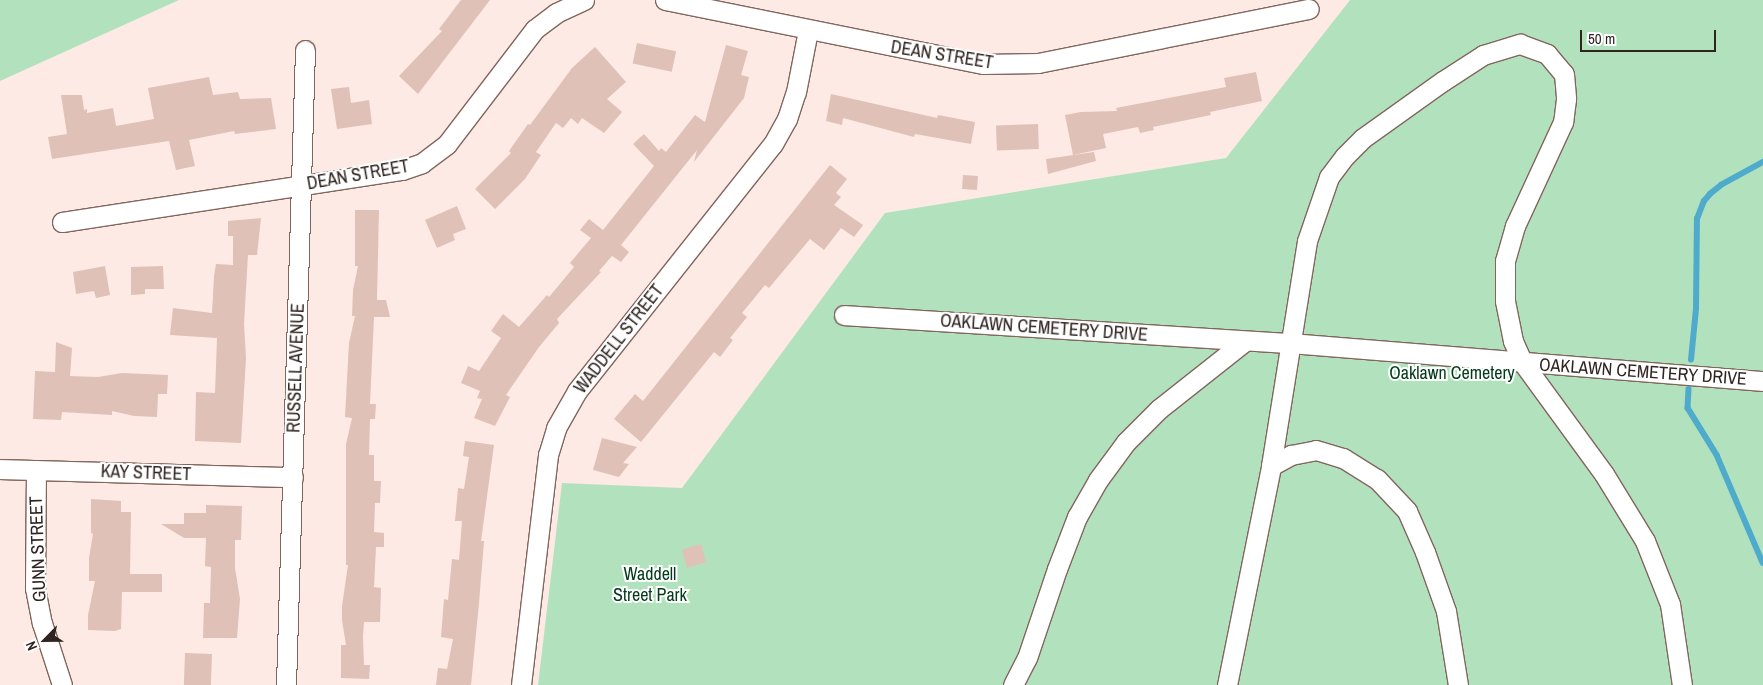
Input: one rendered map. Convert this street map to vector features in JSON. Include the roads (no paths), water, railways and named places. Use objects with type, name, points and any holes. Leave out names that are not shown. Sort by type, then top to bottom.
[{"type":"street","name":"DEAN STREET","points":[[62,222],[402,170],[427,159],[447,144],[530,34],[556,13],[584,0]]},
{"type":"street","name":"DEAN STREET","points":[[665,0],[965,62],[1020,65],[1309,8]]},
{"type":"street","name":"WADDELL STREET","points":[[521,685],[548,455],[559,422],[577,391],[773,144],[787,119],[796,92],[808,30]]},
{"type":"street","name":"OAKLAWN CEMETERY DRIVE","points":[[1227,685],[1271,466],[1307,241],[1329,177],[1345,156],[1363,138],[1483,55],[1520,44],[1547,54],[1564,74],[1566,99],[1563,122],[1515,226],[1505,260],[1505,301],[1514,340],[1523,363],[1604,474],[1645,541],[1670,604],[1682,685]]},
{"type":"street","name":"RUSSELL AVENUE","points":[[286,685],[305,50]]},
{"type":"street","name":"OAKLAWN CEMETERY DRIVE","points":[[844,315],[1290,343],[1763,381]]},
{"type":"street","points":[[1013,685],[1027,658],[1077,517],[1098,480],[1126,442],[1159,409],[1245,341]]},
{"type":"street","points":[[1271,466],[1291,455],[1316,450],[1343,458],[1377,479],[1406,511],[1425,552],[1446,612],[1458,685]]},
{"type":"street","name":"KAY STREET","points":[[0,469],[293,477]]},
{"type":"street","name":"GUNN STREET","points":[[36,470],[35,588],[42,623],[62,685]]},
{"type":"waterway","points":[[1691,360],[1696,309],[1697,219],[1704,201],[1710,194],[1721,185],[1763,162]]},
{"type":"waterway","points":[[1689,389],[1688,408],[1717,455],[1763,563]]},
{"type":"park label","name":"Oaklawn Cemetery","points":[[1452,373]]},
{"type":"park label","name":"Waddell Street Park","points":[[650,585]]}]
